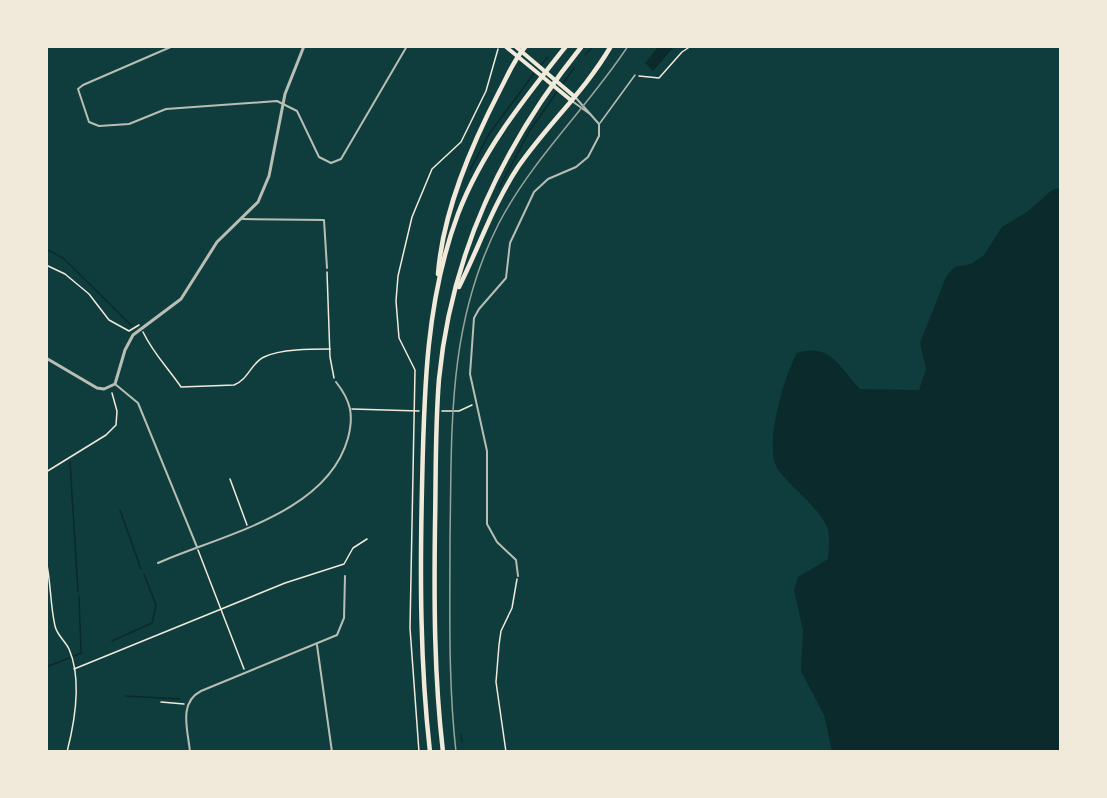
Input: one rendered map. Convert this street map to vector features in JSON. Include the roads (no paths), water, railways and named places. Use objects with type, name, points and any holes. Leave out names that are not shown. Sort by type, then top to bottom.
[{"type":"highway","points":[[430,752],[422,657],[421,549],[424,402],[439,255],[460,182],[485,121],[526,46]]},
{"type":"highway","points":[[436,292],[458,214],[477,171],[509,120],[566,46]]},
{"type":"highway","points":[[443,752],[434,625],[436,419],[443,354],[454,298],[479,218],[508,152],[547,91],[582,46]]},
{"type":"highway","points":[[454,298],[486,224],[508,183],[520,165],[574,100],[611,46]]},
{"type":"main road","points":[[505,46],[561,95],[574,100]]},
{"type":"main road","points":[[515,46],[566,90],[574,100]]},
{"type":"street","points":[[174,46],[78,89],[89,122],[99,126],[133,123],[166,109],[283,102],[297,111],[319,157],[331,163],[338,162],[408,46]]},
{"type":"street","points":[[46,358],[97,388],[104,389],[115,384],[129,340],[181,299],[217,242],[258,202],[269,176],[283,102],[304,46]]},
{"type":"street","points":[[518,576],[516,560],[497,542],[487,524],[487,451],[475,403],[470,368],[476,312],[506,278],[510,243],[534,192],[548,179],[576,167],[588,157],[599,136],[599,124],[574,100]]},
{"type":"street","points":[[243,219],[324,220],[327,268]]},
{"type":"street","points":[[158,563],[287,510],[311,492],[330,472],[345,445],[351,409],[336,382]]},
{"type":"street","points":[[115,384],[135,399],[142,409],[197,547]]},
{"type":"street","points":[[190,752],[188,705],[198,693],[334,637],[342,628],[345,576]]},
{"type":"street","points":[[317,645],[332,752]]},
{"type":"lane","points":[[599,124],[635,75]]},
{"type":"water","points":[[659,46],[673,48],[653,71],[645,63]]},
{"type":"water","points":[[1060,188],[1060,751],[832,751],[824,715],[801,671],[803,630],[794,590],[798,577],[828,559],[829,538],[828,530],[817,511],[785,478],[774,461],[774,430],[786,378],[797,353],[818,351],[833,359],[860,389],[919,390],[926,369],[920,343],[946,277],[954,267],[971,264],[984,255],[1002,227],[1027,212],[1052,190]]},
{"type":"waterway","points":[[585,54],[591,49]]},
{"type":"waterway","points":[[541,65],[548,57]]},
{"type":"waterway","points":[[499,188],[530,130],[574,68]]},
{"type":"waterway","points":[[470,170],[489,134],[536,71]]},
{"type":"waterway","points":[[46,249],[63,258],[132,326]]},
{"type":"waterway","points":[[70,462],[78,591]]},
{"type":"waterway","points":[[120,510],[141,569]]},
{"type":"waterway","points":[[112,641],[152,623],[156,605],[144,574]]},
{"type":"waterway","points":[[79,596],[81,652]]},
{"type":"waterway","points":[[74,656],[82,653]]},
{"type":"waterway","points":[[46,667],[69,658]]},
{"type":"waterway","points":[[126,696],[179,699]]},
{"type":"waterway","points":[[461,734],[462,742]]},
{"type":"tram line","points":[[456,752],[450,645],[451,456],[456,377],[461,338],[470,300],[482,261],[513,199],[528,176],[628,46]]}]
